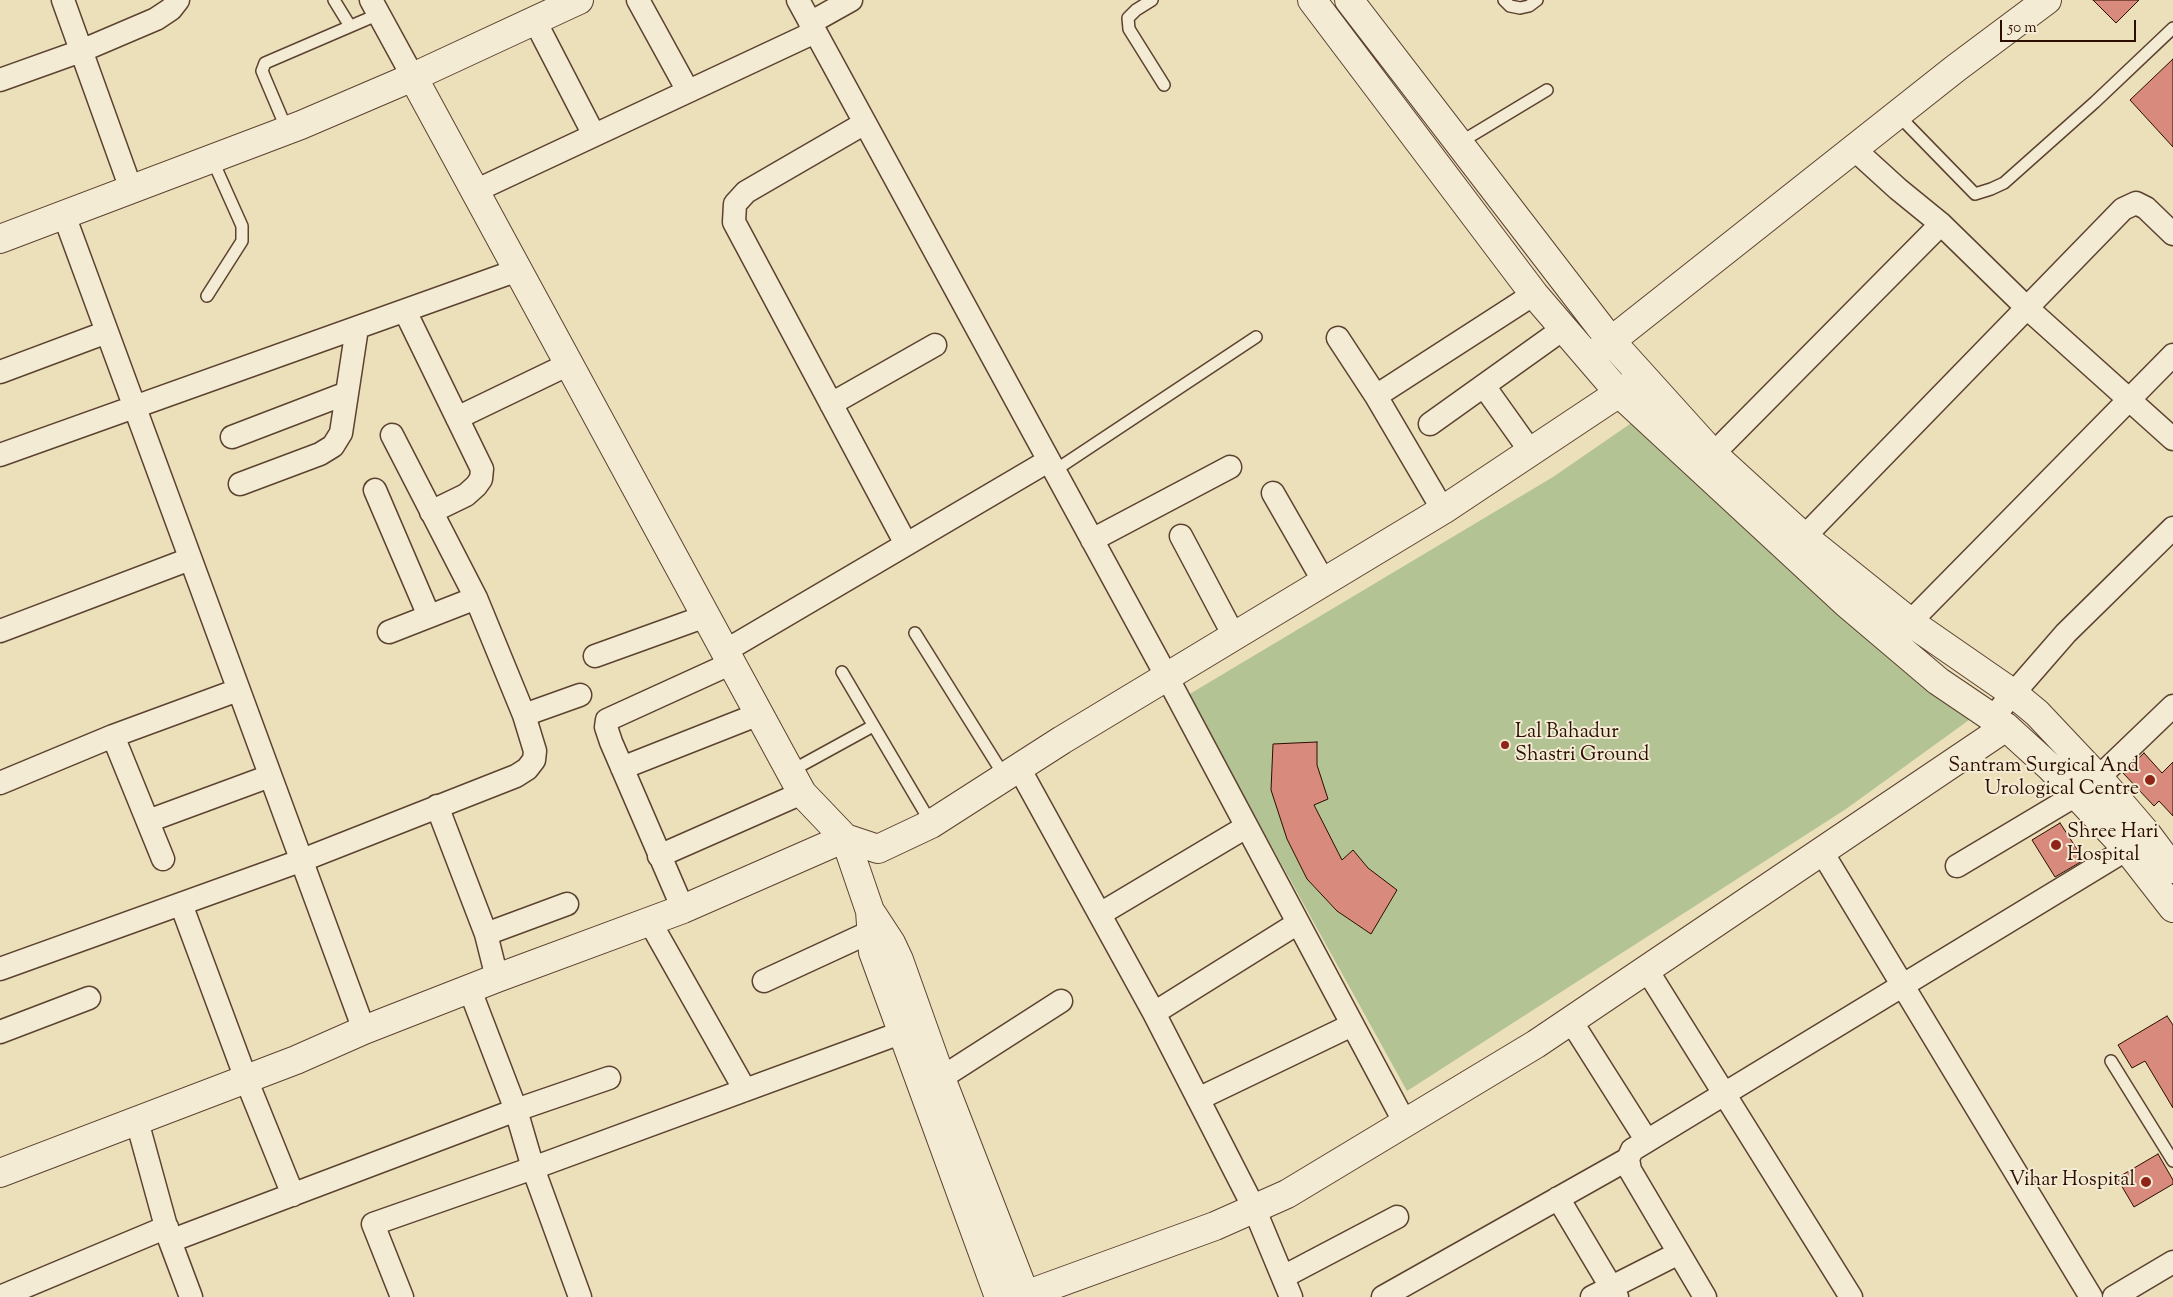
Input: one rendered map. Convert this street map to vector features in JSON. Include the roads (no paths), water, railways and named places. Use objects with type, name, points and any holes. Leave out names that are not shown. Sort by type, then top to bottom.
[{"type":"street","points":[[63,0],[131,189]]},
{"type":"street","points":[[1,77],[81,51],[156,19],[171,9],[178,0]]},
{"type":"street","points":[[0,239],[287,130],[413,77],[579,0]]},
{"type":"street","points":[[638,0],[688,91]]},
{"type":"street","points":[[798,0],[1092,540],[1405,1123]]},
{"type":"street","points":[[475,191],[688,91],[812,27],[851,0]]},
{"type":"street","points":[[1312,0],[1534,294],[1620,394],[1846,603],[1938,681],[1999,723],[2051,768],[2127,849],[2173,908]]},
{"type":"street","points":[[1350,0],[1611,341],[1713,454],[1804,537],[1910,622],[2014,694],[2037,713],[2147,834],[2173,869]]},
{"type":"street","points":[[1588,359],[2046,0]]},
{"type":"street","points":[[375,7],[796,782],[845,838],[874,923],[899,960],[1017,1296]]},
{"type":"street","points":[[534,20],[594,135]]},
{"type":"street","points":[[865,122],[746,192],[735,204],[734,222],[906,544]]},
{"type":"street","points":[[1854,149],[1941,224],[2026,307],[2127,400],[2173,439]]},
{"type":"street","points":[[1804,537],[2123,209],[2136,203],[2146,208],[2173,234]]},
{"type":"street","points":[[64,215],[364,1030]]},
{"type":"street","points":[[1713,454],[1941,224]]},
{"type":"street","points":[[0,455],[518,270]]},
{"type":"street","points":[[1376,396],[1534,294]]},
{"type":"street","points":[[405,311],[482,470],[481,479],[466,495],[431,512]]},
{"type":"street","points":[[240,484],[320,454],[332,446],[341,433],[357,328]]},
{"type":"street","points":[[1430,424],[1563,329]]},
{"type":"street","points":[[0,372],[107,332]]},
{"type":"street","points":[[1338,338],[1376,396],[1443,510]]},
{"type":"street","points":[[831,404],[935,344]]},
{"type":"street","points":[[1910,622],[2173,355]]},
{"type":"street","points":[[457,418],[569,364]]},
{"type":"street","points":[[0,1173],[246,1079],[497,978],[682,910],[845,838],[878,849],[931,824],[1166,677],[1443,510],[1643,377]]},
{"type":"street","points":[[1484,386],[1531,452]]},
{"type":"street","points":[[232,437],[347,393]]},
{"type":"street","points":[[0,969],[300,860],[516,776],[534,760],[535,751],[524,715],[476,598],[392,435]]},
{"type":"street","points":[[682,910],[611,742],[606,727],[607,720],[728,657],[906,544],[1051,466]]},
{"type":"street","points":[[1092,540],[1230,467]]},
{"type":"street","points":[[374,490],[429,616]]},
{"type":"street","points":[[1273,493],[1324,582]]},
{"type":"street","points":[[1017,1296],[1215,1226],[1287,1194],[1571,1021],[1822,852],[1999,723],[2014,694],[2066,633],[2173,528]]},
{"type":"street","points":[[1181,536],[1234,636]]},
{"type":"street","points":[[0,631],[190,558]]},
{"type":"street","points":[[389,632],[476,598]]},
{"type":"street","points":[[595,656],[706,616]]},
{"type":"street","points":[[0,783],[113,736],[238,690]]},
{"type":"street","points":[[524,715],[580,695]]},
{"type":"street","points":[[2098,778],[2173,706]]},
{"type":"street","points":[[622,768],[759,714]]},
{"type":"street","points":[[113,736],[163,859]]},
{"type":"street","points":[[1012,773],[1100,914],[1154,1013],[1254,1208],[1287,1287],[1396,1217]]},
{"type":"street","points":[[148,821],[270,776]]},
{"type":"street","points":[[658,856],[796,782]]},
{"type":"street","points":[[1957,866],[2076,795]]},
{"type":"street","points":[[437,806],[486,934],[497,978]]},
{"type":"street","points":[[1100,914],[1246,827]]},
{"type":"street","points":[[1705,1297],[1630,1170],[1628,1159],[1632,1150],[2127,849]]},
{"type":"street","points":[[1822,852],[1904,985],[2090,1297]]},
{"type":"street","points":[[181,904],[246,1079],[293,1195]]},
{"type":"street","points":[[486,934],[567,904]]},
{"type":"street","points":[[650,922],[745,1090]]},
{"type":"street","points":[[764,981],[874,923]]},
{"type":"street","points":[[874,923],[873,952],[903,1032],[1017,1296]]},
{"type":"street","points":[[1154,1013],[1298,923]]},
{"type":"street","points":[[1647,970],[1851,1297]]},
{"type":"street","points":[[470,990],[516,1110],[533,1168],[580,1297]]},
{"type":"street","points":[[0,1032],[89,998]]},
{"type":"street","points":[[941,1078],[1061,1001]]},
{"type":"street","points":[[1571,1021],[1647,1141]]},
{"type":"street","points":[[1198,1099],[1352,1025]]},
{"type":"street","points":[[402,1297],[373,1224],[533,1168],[903,1032]]},
{"type":"street","points":[[0,1297],[169,1234],[293,1195],[516,1110],[609,1078]]},
{"type":"street","points":[[137,1121],[169,1234],[191,1297]]},
{"type":"street","points":[[1383,1297],[1628,1159]]},
{"type":"street","points":[[1558,1198],[1607,1294],[1679,1253]]},
{"type":"street","points":[[2114,1297],[2173,1262]]},
{"type":"lane","points":[[334,0],[350,26]]},
{"type":"lane","points":[[1152,0],[1136,10],[1128,18],[1128,29],[1164,85]]},
{"type":"lane","points":[[1504,0],[1510,6],[1520,8],[1529,6],[1537,0]]},
{"type":"lane","points":[[287,130],[262,71],[265,62],[350,26],[375,7]]},
{"type":"lane","points":[[1898,115],[1975,194],[1991,189],[2004,183],[2018,171],[2173,28]]},
{"type":"lane","points":[[1459,143],[1547,90]]},
{"type":"lane","points":[[206,296],[242,242],[242,226],[212,159]]},
{"type":"lane","points":[[1051,466],[1256,337]]},
{"type":"lane","points":[[915,633],[1012,773]]},
{"type":"lane","points":[[842,672],[931,824]]},
{"type":"lane","points":[[796,782],[873,726]]},
{"type":"lane","points":[[2111,1061],[2173,1161]]},
{"type":"place","name":"Lal Bahadur Shastri Ground","points":[[1505,745]]},
{"type":"place","name":"Santram Surgical And Urological Centre","points":[[2150,780]]},
{"type":"place","name":"Shree Hari Hospital","points":[[2056,845]]},
{"type":"place","name":"Vihar Hospital","points":[[2146,1182]]}]
